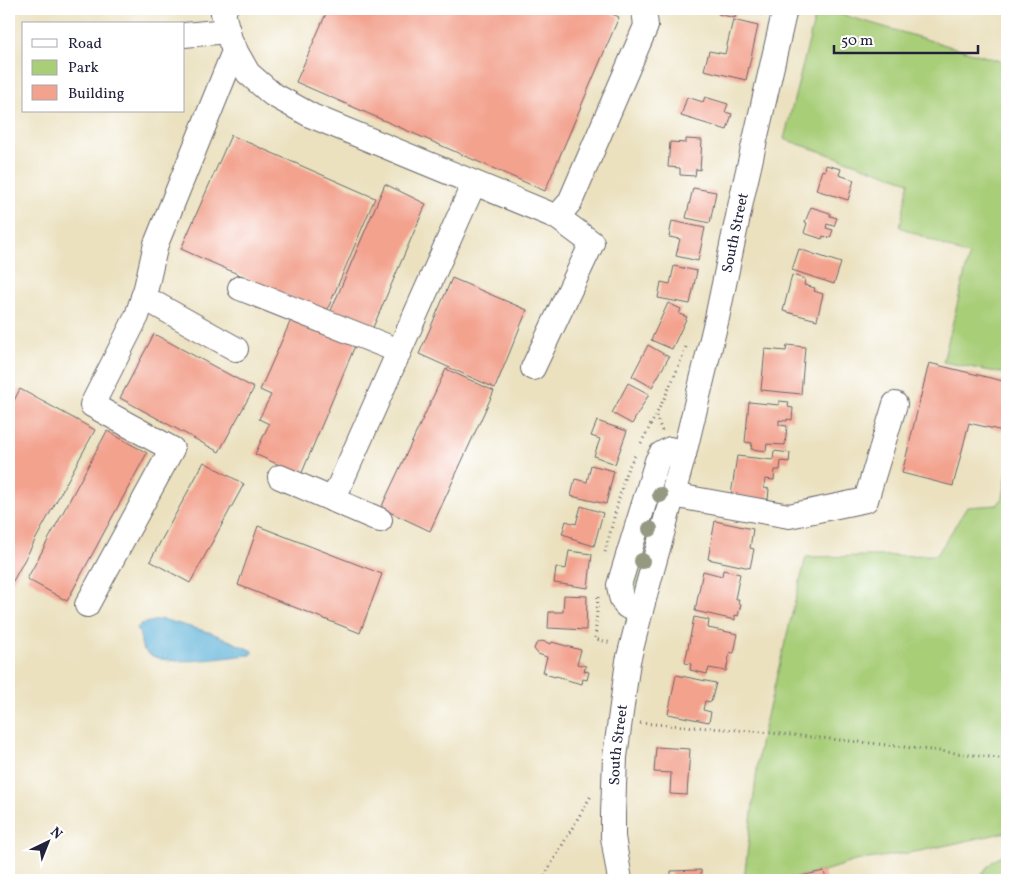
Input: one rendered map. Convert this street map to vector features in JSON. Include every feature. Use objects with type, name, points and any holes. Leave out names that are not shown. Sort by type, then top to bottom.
[{"type":"street","points":[[557,217],[570,202],[646,26],[644,9]]},
{"type":"street","name":"South Street","points":[[620,880],[613,837],[615,757],[628,661],[640,610],[684,454],[717,318],[742,197],[785,9]]},
{"type":"street","points":[[229,30],[248,73],[272,94],[312,116],[557,217],[592,243],[533,368]]},
{"type":"street","points":[[185,34],[229,30]]},
{"type":"street","points":[[87,605],[172,449],[92,405],[137,316],[156,244],[229,30]]},
{"type":"street","points":[[333,500],[474,183]]},
{"type":"street","points":[[240,288],[399,351]]},
{"type":"street","points":[[143,297],[236,348]]},
{"type":"street","points":[[672,495],[790,516],[866,500],[895,404]]},
{"type":"street","points":[[640,610],[629,608],[623,601],[619,585],[657,461],[661,454],[670,449],[684,454]]},
{"type":"street","points":[[280,477],[380,520]]},
{"type":"path","points":[[619,722],[752,731],[1007,760]]},
{"type":"path","points":[[542,880],[594,790]]},
{"type":"green space","points":[[817,9],[823,9],[1007,63],[1007,374],[943,362],[969,256],[900,227],[909,182],[784,139]]},
{"type":"green space","points":[[670,460],[637,595],[628,596],[664,461]]},
{"type":"green space","points":[[1007,474],[1007,832],[920,851],[855,861],[824,871],[782,880],[744,880],[760,744],[806,557],[937,555],[967,507],[997,505],[1003,498]]},
{"type":"green space","points":[[1007,853],[1007,880],[978,880],[990,864]]},
{"type":"water","points":[[162,619],[212,633],[253,651],[251,655],[193,661],[161,659],[149,655],[142,647],[137,628],[141,624]]},
{"type":"building","points":[[328,9],[609,9],[608,12],[619,17],[545,191],[296,82]]},
{"type":"building","points":[[719,9],[737,9],[735,18],[718,14]]},
{"type":"building","points":[[737,9],[762,9],[761,15]]},
{"type":"building","points":[[733,20],[758,26],[746,80],[704,70],[709,51],[725,54]]},
{"type":"building","points":[[687,97],[703,102],[705,97],[728,104],[725,112],[732,114],[727,130],[681,116]]},
{"type":"building","points":[[231,135],[375,198],[326,313],[181,249]]},
{"type":"building","points":[[686,139],[702,140],[700,170],[696,169],[695,176],[680,175],[680,168],[668,167],[670,142],[686,143]]},
{"type":"building","points":[[826,165],[841,169],[839,175],[854,180],[848,200],[816,190],[822,170],[825,171]]},
{"type":"building","points":[[385,184],[426,204],[371,332],[330,313]]},
{"type":"building","points":[[693,188],[716,192],[710,223],[686,218]]},
{"type":"building","points":[[811,207],[830,213],[830,216],[837,218],[834,226],[827,224],[826,228],[833,230],[830,238],[823,236],[822,239],[804,233],[807,223],[805,222]]},
{"type":"building","points":[[672,221],[705,228],[698,261],[676,256],[680,239],[669,237]]},
{"type":"building","points":[[799,249],[841,263],[834,284],[792,270]]},
{"type":"building","points":[[674,266],[697,271],[690,304],[658,298],[661,282],[670,284]]},
{"type":"building","points":[[792,275],[805,279],[804,285],[815,288],[814,291],[823,294],[817,320],[783,311]]},
{"type":"building","points":[[452,278],[527,310],[495,388],[419,354]]},
{"type":"building","points":[[668,303],[681,309],[679,314],[687,317],[672,349],[651,340]]},
{"type":"building","points":[[294,313],[357,341],[301,475],[255,454],[269,424],[259,419],[271,395],[260,390]]},
{"type":"building","points":[[154,334],[254,388],[219,452],[120,398]]},
{"type":"building","points":[[648,345],[669,357],[652,387],[632,376]]},
{"type":"building","points":[[787,345],[805,347],[801,394],[761,390],[765,349],[786,351]]},
{"type":"building","points":[[929,363],[1007,382],[1007,411],[1003,431],[969,423],[953,486],[902,473]]},
{"type":"building","points":[[446,369],[494,391],[430,531],[381,508]]},
{"type":"building","points":[[628,383],[649,394],[632,424],[612,413]]},
{"type":"building","points":[[20,389],[95,430],[13,581],[9,579],[9,410]]},
{"type":"building","points":[[779,401],[789,402],[788,407],[793,408],[792,420],[779,420],[779,425],[787,426],[785,445],[767,444],[766,451],[751,449],[752,443],[745,442],[749,402],[779,405]]},
{"type":"building","points":[[597,421],[627,431],[615,464],[594,456],[600,439],[591,436]]},
{"type":"building","points":[[107,431],[147,453],[67,601],[27,579]]},
{"type":"building","points":[[774,451],[790,453],[789,462],[781,461],[780,470],[775,470],[774,480],[765,479],[764,488],[769,489],[768,500],[731,495],[737,456],[773,460]]},
{"type":"building","points":[[204,462],[244,484],[190,583],[150,561]]},
{"type":"building","points":[[591,465],[614,471],[606,504],[571,496],[575,479],[587,482]]},
{"type":"building","points":[[581,506],[603,513],[594,546],[571,539],[572,537],[562,534],[566,521],[576,524]]},
{"type":"building","points":[[715,521],[753,529],[750,548],[754,549],[750,568],[708,559]]},
{"type":"building","points":[[258,526],[382,574],[360,633],[238,585]]},
{"type":"building","points":[[569,551],[592,554],[588,588],[554,583],[556,567],[566,569]]},
{"type":"building","points":[[723,570],[740,574],[735,599],[739,599],[738,603],[741,604],[738,616],[735,615],[735,620],[695,611],[703,571],[722,576]]},
{"type":"building","points":[[564,595],[587,596],[586,630],[548,628],[549,612],[563,612]]},
{"type":"building","points":[[694,617],[709,620],[708,628],[738,634],[734,653],[730,652],[726,671],[709,668],[707,674],[690,670],[691,664],[685,663]]},
{"type":"building","points":[[542,641],[581,650],[577,664],[586,666],[584,671],[589,672],[587,680],[583,679],[582,684],[545,674],[546,672],[543,672],[547,657],[538,654],[534,649],[536,644]]},
{"type":"building","points":[[676,675],[716,683],[711,702],[705,701],[703,710],[711,712],[709,722],[668,714]]},
{"type":"building","points":[[656,747],[690,749],[687,795],[670,794],[671,773],[654,772]]},
{"type":"building","points":[[701,870],[701,880],[671,880],[671,871]]},
{"type":"building","points":[[824,871],[826,880],[786,880],[786,879]]}]
